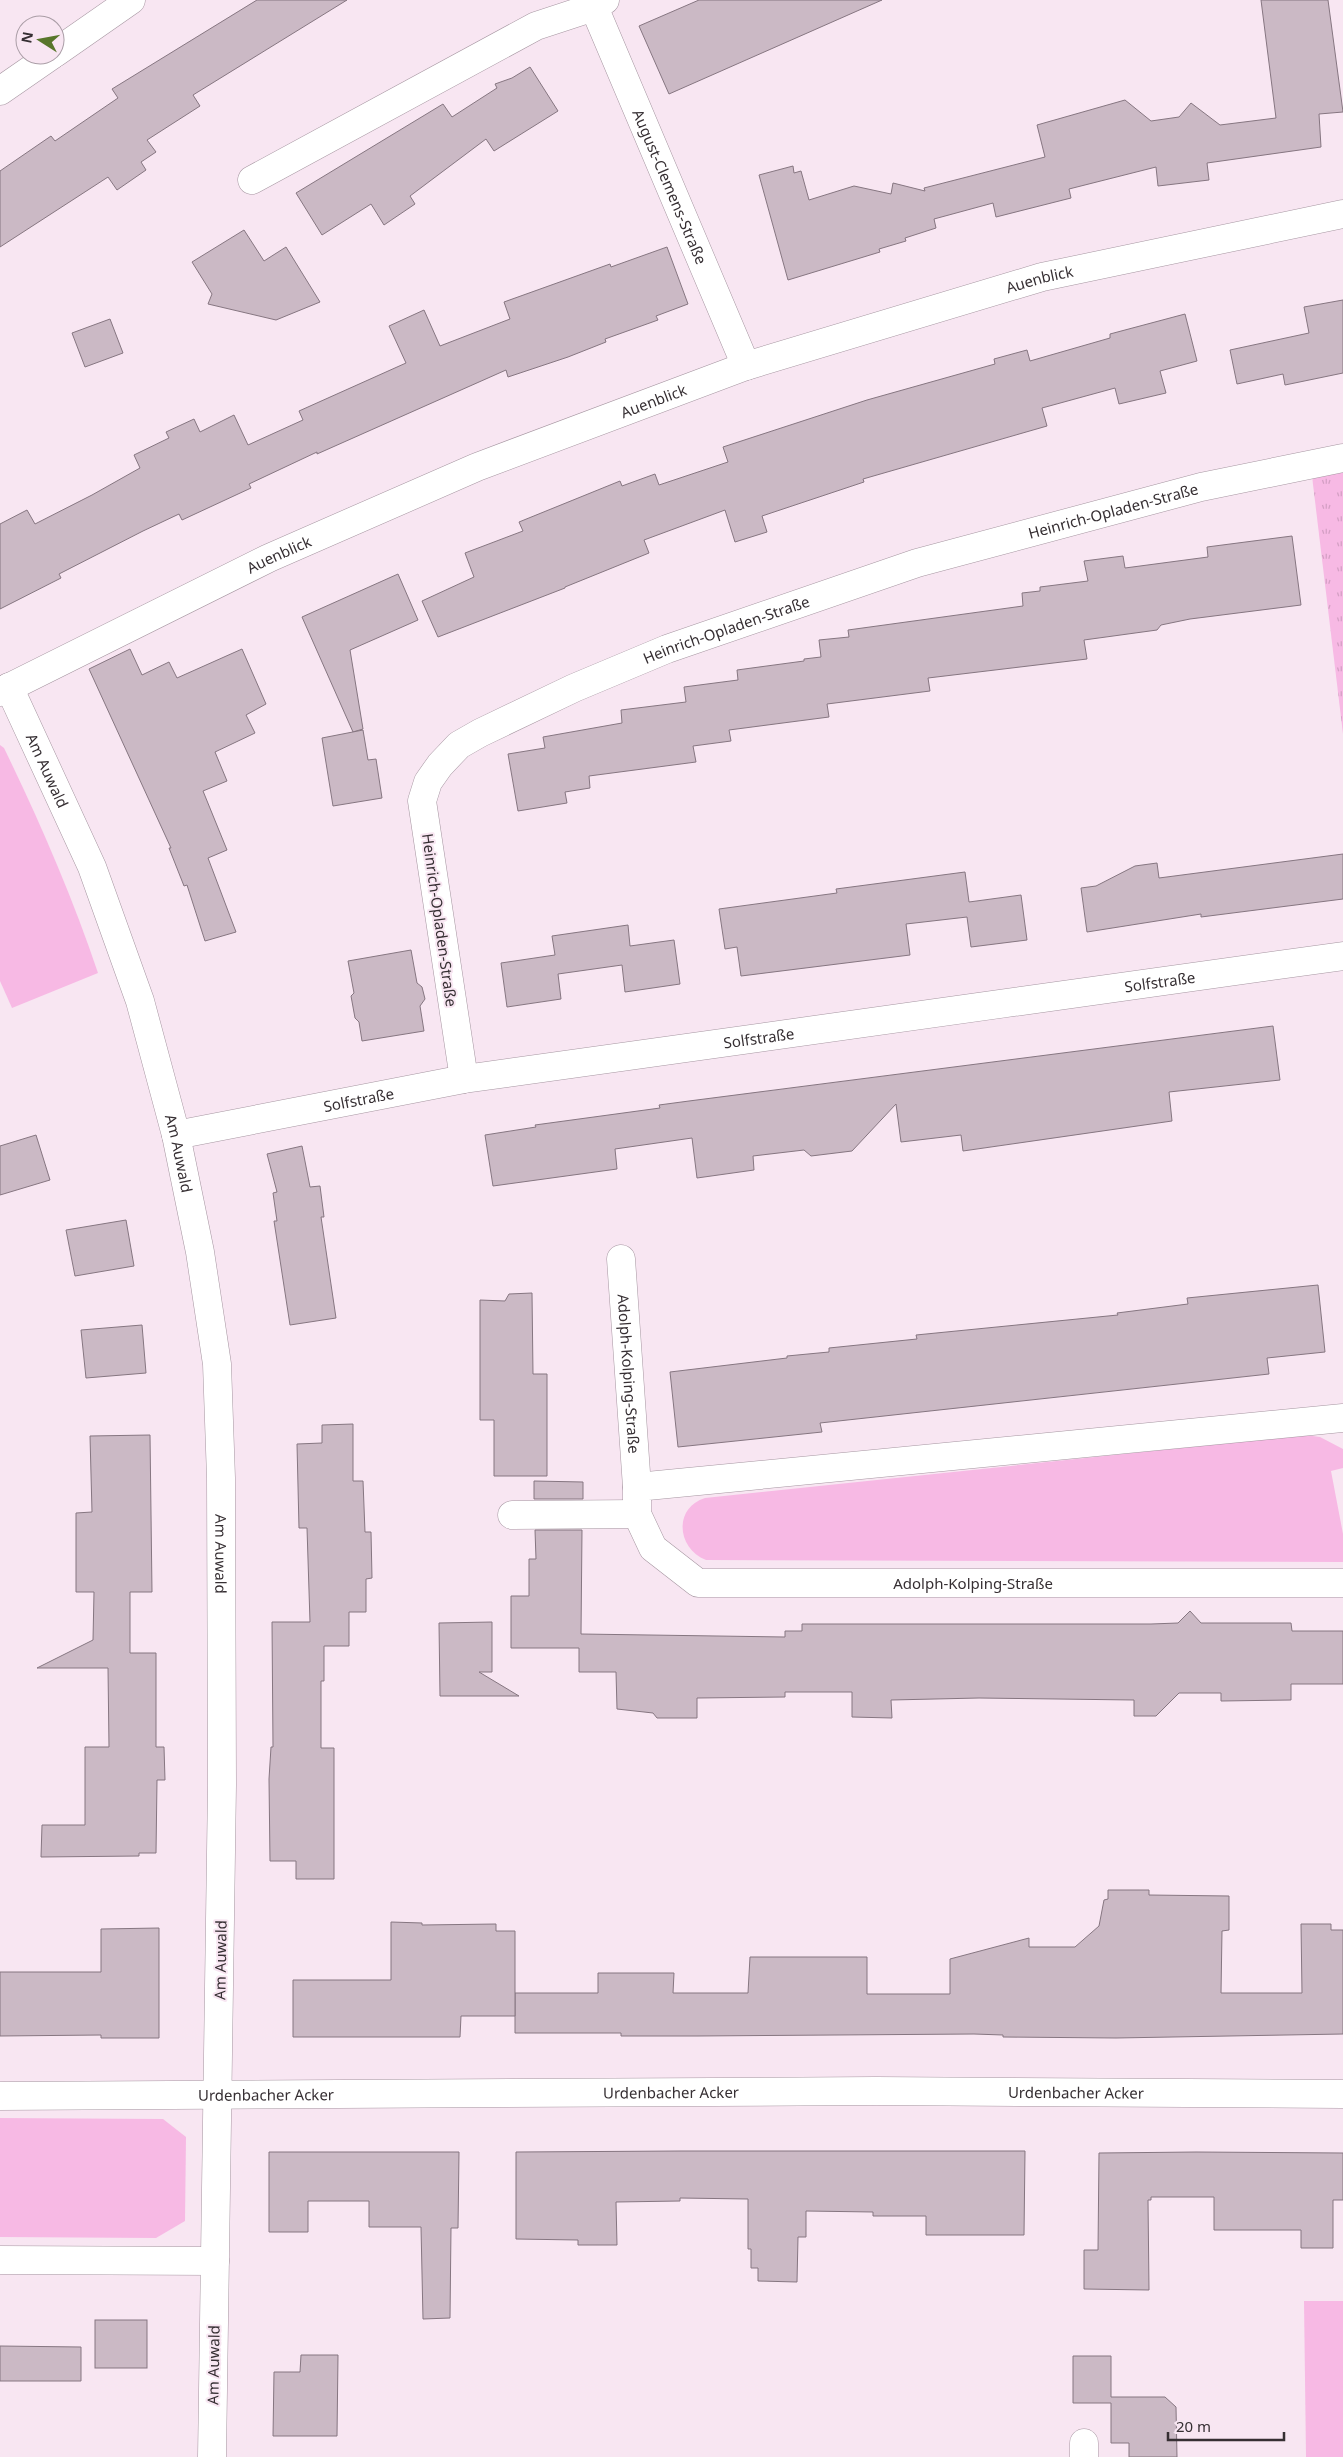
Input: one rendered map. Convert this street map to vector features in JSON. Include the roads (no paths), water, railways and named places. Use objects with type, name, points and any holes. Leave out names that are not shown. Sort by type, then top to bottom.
[{"type":"street","points":[[65,46],[131,0]]},
{"type":"street","name":"August-Clemens-Straße","points":[[252,180],[536,26],[599,4],[746,366]]},
{"type":"street","points":[[0,91],[38,65]]},
{"type":"street","name":"Auenblick","points":[[5,690],[269,558],[477,467],[746,366],[1042,277],[1343,214]]},
{"type":"street","name":"Heinrich-Opladen-Straße","points":[[464,1079],[422,801],[428,782],[440,765],[459,746],[480,732],[574,688],[668,650],[917,563],[1201,487],[1343,458]]},
{"type":"street","name":"Am Auwald","points":[[5,690],[53,778],[105,900],[140,1001],[176,1135],[200,1252],[217,1364],[221,1478],[222,1766],[219,2096],[212,2457]]},
{"type":"street","name":"Solfstraße","points":[[176,1135],[464,1079],[1343,956]]},
{"type":"street","name":"Adolph-Kolping-Straße","points":[[621,1259],[637,1487],[637,1514],[652,1548],[698,1583],[1343,1583]]},
{"type":"street","points":[[637,1487],[1343,1418]]},
{"type":"street","points":[[512,1515],[637,1514]]},
{"type":"street","name":"Urdenbacher Acker","points":[[0,2096],[866,2092],[1343,2094]]},
{"type":"street","points":[[0,2260],[215,2261]]}]
